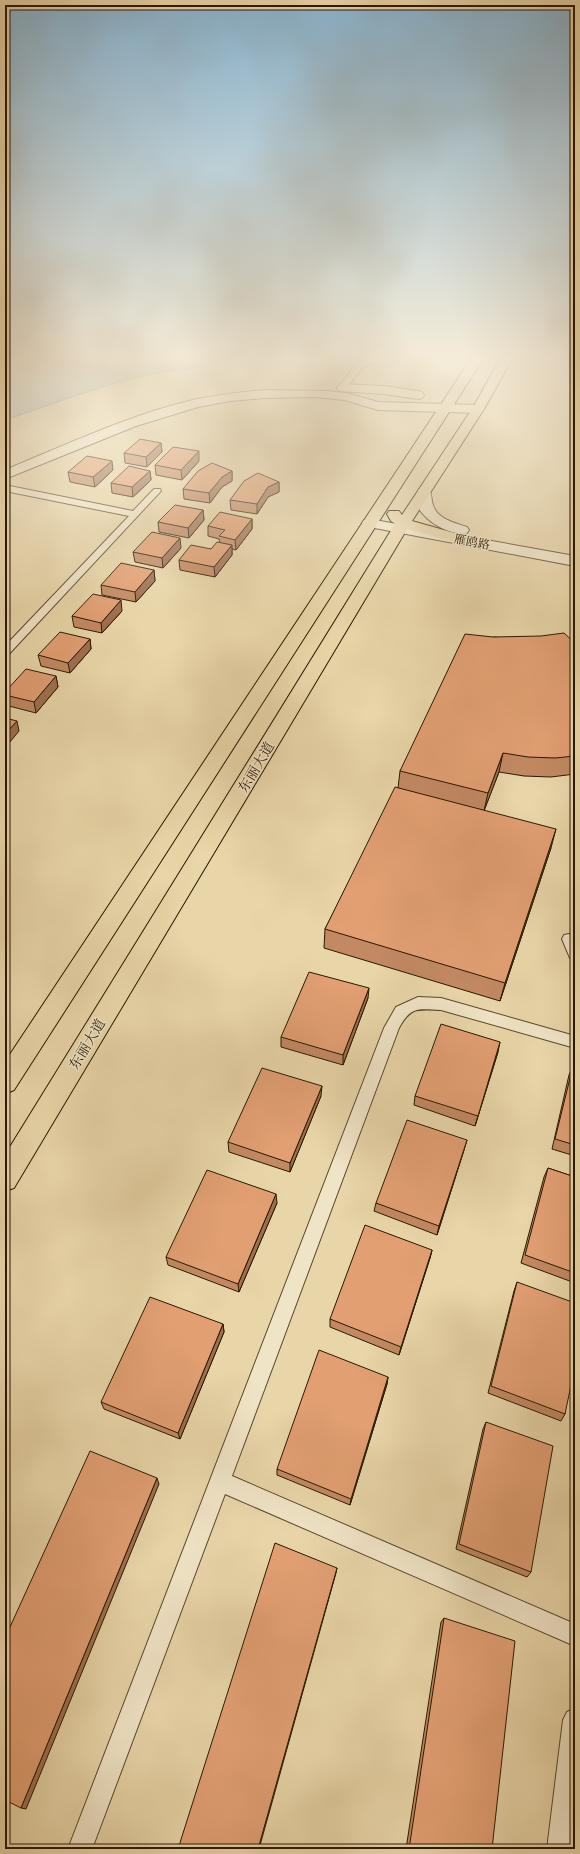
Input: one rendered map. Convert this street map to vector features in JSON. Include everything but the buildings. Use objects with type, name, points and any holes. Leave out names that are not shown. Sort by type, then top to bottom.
[{"type":"highway","points":[[5,1083],[422,443]]},
{"type":"highway","name":"东丽大道","points":[[5,1179],[402,522],[424,492],[456,443]]},
{"type":"highway","points":[[393,487],[392,506],[402,522]]},
{"type":"street","points":[[5,462],[55,443]]},
{"type":"street","points":[[5,475],[85,443]]},
{"type":"street","points":[[424,492],[424,504],[430,514],[462,535]]},
{"type":"street","name":"雁鸥路","points":[[372,518],[402,522],[575,561]]},
{"type":"street","name":"雁鸥路","points":[[462,535],[575,551]]},
{"type":"lane","points":[[5,488],[135,514]]},
{"type":"lane","points":[[5,652],[156,491]]},
{"type":"lane","points":[[569,939],[575,954]]},
{"type":"lane","points":[[80,1849],[392,1028],[401,1011],[418,1003],[441,1004],[575,1042]]},
{"type":"lane","points":[[220,1481],[575,1635]]},
{"type":"lane","points":[[559,1849],[575,1720]]}]
